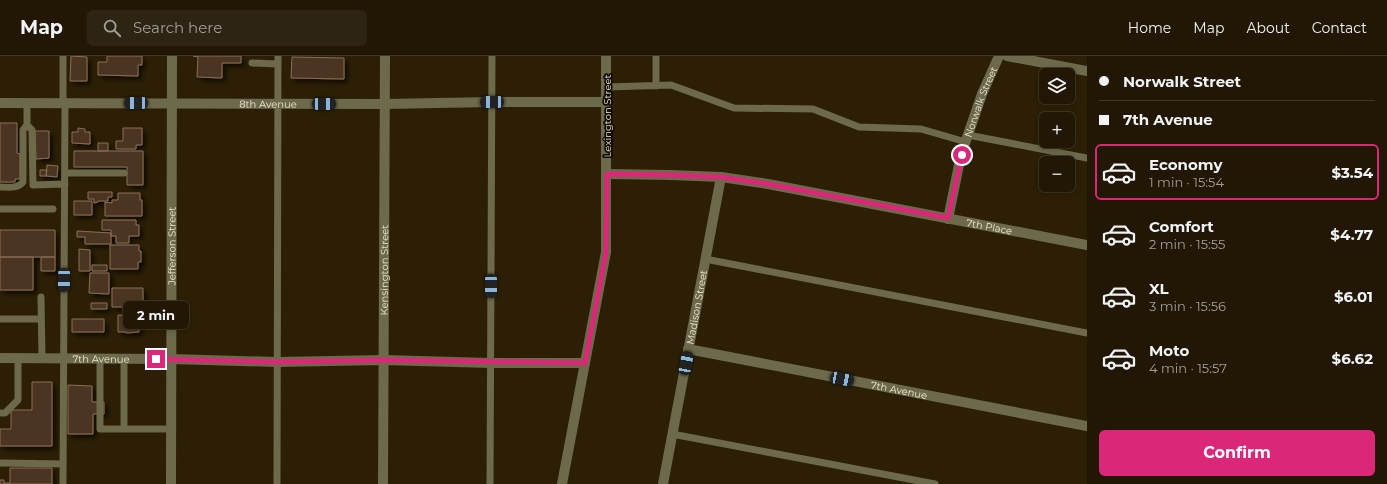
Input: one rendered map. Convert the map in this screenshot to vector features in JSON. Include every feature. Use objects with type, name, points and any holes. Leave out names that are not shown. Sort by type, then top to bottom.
[{"type":"street","name":"Jefferson Street","points":[[171,484],[172,56]]},
{"type":"street","name":"Kensington Street","points":[[383,484],[385,56]]},
{"type":"street","name":"Lexington Street","points":[[562,484],[606,252],[606,56]]},
{"type":"street","name":"Norwalk Street","points":[[948,218],[967,139],[982,94],[999,56]]},
{"type":"street","points":[[1007,56],[1087,71]]},
{"type":"street","name":"8th Avenue","points":[[0,103],[385,104],[607,102]]},
{"type":"street","name":"7th Place","points":[[607,174],[721,177],[768,184],[1087,245]]},
{"type":"street","name":"Madison Street","points":[[663,484],[721,177]]},
{"type":"street","name":"7th Avenue","points":[[688,349],[1087,426]]},
{"type":"street","name":"7th Avenue","points":[[0,358],[124,358],[277,362],[384,360],[491,363],[585,363]]},
{"type":"lane","points":[[63,56],[65,173],[63,484]]},
{"type":"lane","points":[[490,484],[492,56]]},
{"type":"lane","points":[[656,56],[656,86]]},
{"type":"lane","points":[[252,63],[278,60],[277,484]]},
{"type":"lane","points":[[607,87],[670,85],[734,108],[813,109],[859,127],[921,129],[967,139],[1087,158]]},
{"type":"lane","points":[[0,187],[17,187],[22,184],[23,130],[26,124],[27,103]]},
{"type":"lane","points":[[26,124],[32,130],[33,184],[65,184]]},
{"type":"lane","points":[[65,173],[124,173]]},
{"type":"lane","points":[[0,209],[53,209]]},
{"type":"lane","points":[[705,259],[1087,333]]},
{"type":"lane","points":[[41,297],[42,358]]},
{"type":"lane","points":[[0,319],[42,320]]},
{"type":"lane","points":[[0,413],[5,413],[18,400],[18,358]]},
{"type":"lane","points":[[100,358],[100,429],[171,429]]},
{"type":"lane","points":[[124,358],[124,429]]},
{"type":"lane","points":[[672,434],[935,484]]},
{"type":"lane","points":[[0,463],[63,464]]},
{"type":"building","points":[[71,56],[87,57],[87,81],[70,81]]},
{"type":"building","points":[[107,56],[142,56],[142,65],[138,65],[138,76],[98,75],[98,62],[107,62]]},
{"type":"building","points":[[193,56],[241,56],[241,63],[222,63],[222,78],[197,77],[198,57]]},
{"type":"building","points":[[292,57],[344,58],[344,79],[291,78]]},
{"type":"building","points":[[0,123],[17,123],[17,153],[20,154],[20,179],[15,179],[15,182],[0,182]]},
{"type":"building","points":[[78,128],[85,129],[85,132],[90,132],[90,144],[72,143],[72,132],[78,132]]},
{"type":"building","points":[[123,128],[142,128],[142,145],[136,145],[136,149],[116,149],[116,141],[123,141]]},
{"type":"building","points":[[35,131],[49,131],[49,158],[36,159]]},
{"type":"building","points":[[98,143],[108,143],[108,151],[98,151]]},
{"type":"building","points":[[74,151],[143,151],[143,185],[127,185],[127,167],[74,167]]},
{"type":"building","points":[[47,165],[58,166],[57,177],[46,176]]},
{"type":"building","points":[[40,170],[47,170],[46,176],[40,176]]},
{"type":"building","points":[[88,192],[112,192],[112,197],[108,197],[108,201],[98,201],[94,203],[94,199],[88,199]]},
{"type":"building","points":[[118,193],[140,193],[140,200],[142,200],[142,216],[105,216],[105,202],[112,203],[112,200],[118,200]]},
{"type":"building","points":[[74,201],[92,201],[92,215],[74,215]]},
{"type":"building","points":[[102,220],[136,220],[136,225],[139,225],[139,236],[129,236],[129,243],[116,243],[116,236],[111,236],[111,230],[102,230]]},
{"type":"building","points":[[0,230],[55,230],[55,257],[0,257]]},
{"type":"building","points":[[77,231],[111,233],[111,244],[85,244],[85,237],[77,237]]},
{"type":"building","points":[[110,245],[139,245],[139,251],[141,251],[141,262],[138,262],[138,269],[110,269]]},
{"type":"building","points":[[79,249],[90,250],[90,271],[79,271]]},
{"type":"building","points":[[0,257],[33,257],[33,290],[0,290]]},
{"type":"building","points":[[41,257],[55,257],[55,271],[41,271]]},
{"type":"building","points":[[92,265],[107,265],[107,271],[92,271]]},
{"type":"building","points":[[90,273],[109,273],[109,294],[89,293]]},
{"type":"building","points":[[112,288],[143,288],[143,307],[112,307]]},
{"type":"building","points":[[91,303],[107,303],[107,309],[91,309]]},
{"type":"building","points":[[118,315],[139,316],[139,332],[118,332]]},
{"type":"building","points":[[72,319],[104,319],[104,332],[72,332]]},
{"type":"building","points":[[32,382],[52,382],[52,446],[0,446],[0,429],[11,429],[11,410],[32,410]]},
{"type":"building","points":[[68,385],[92,386],[92,402],[104,402],[104,414],[93,414],[93,434],[68,434]]},
{"type":"building","points":[[10,468],[52,468],[52,484],[0,484],[0,480],[4,480],[4,483],[10,483]]},
{"type":"route","points":[[156,359],[277,362],[384,360],[491,363],[585,363],[606,252],[607,174],[721,177],[768,184],[948,218],[962,155]]}]
